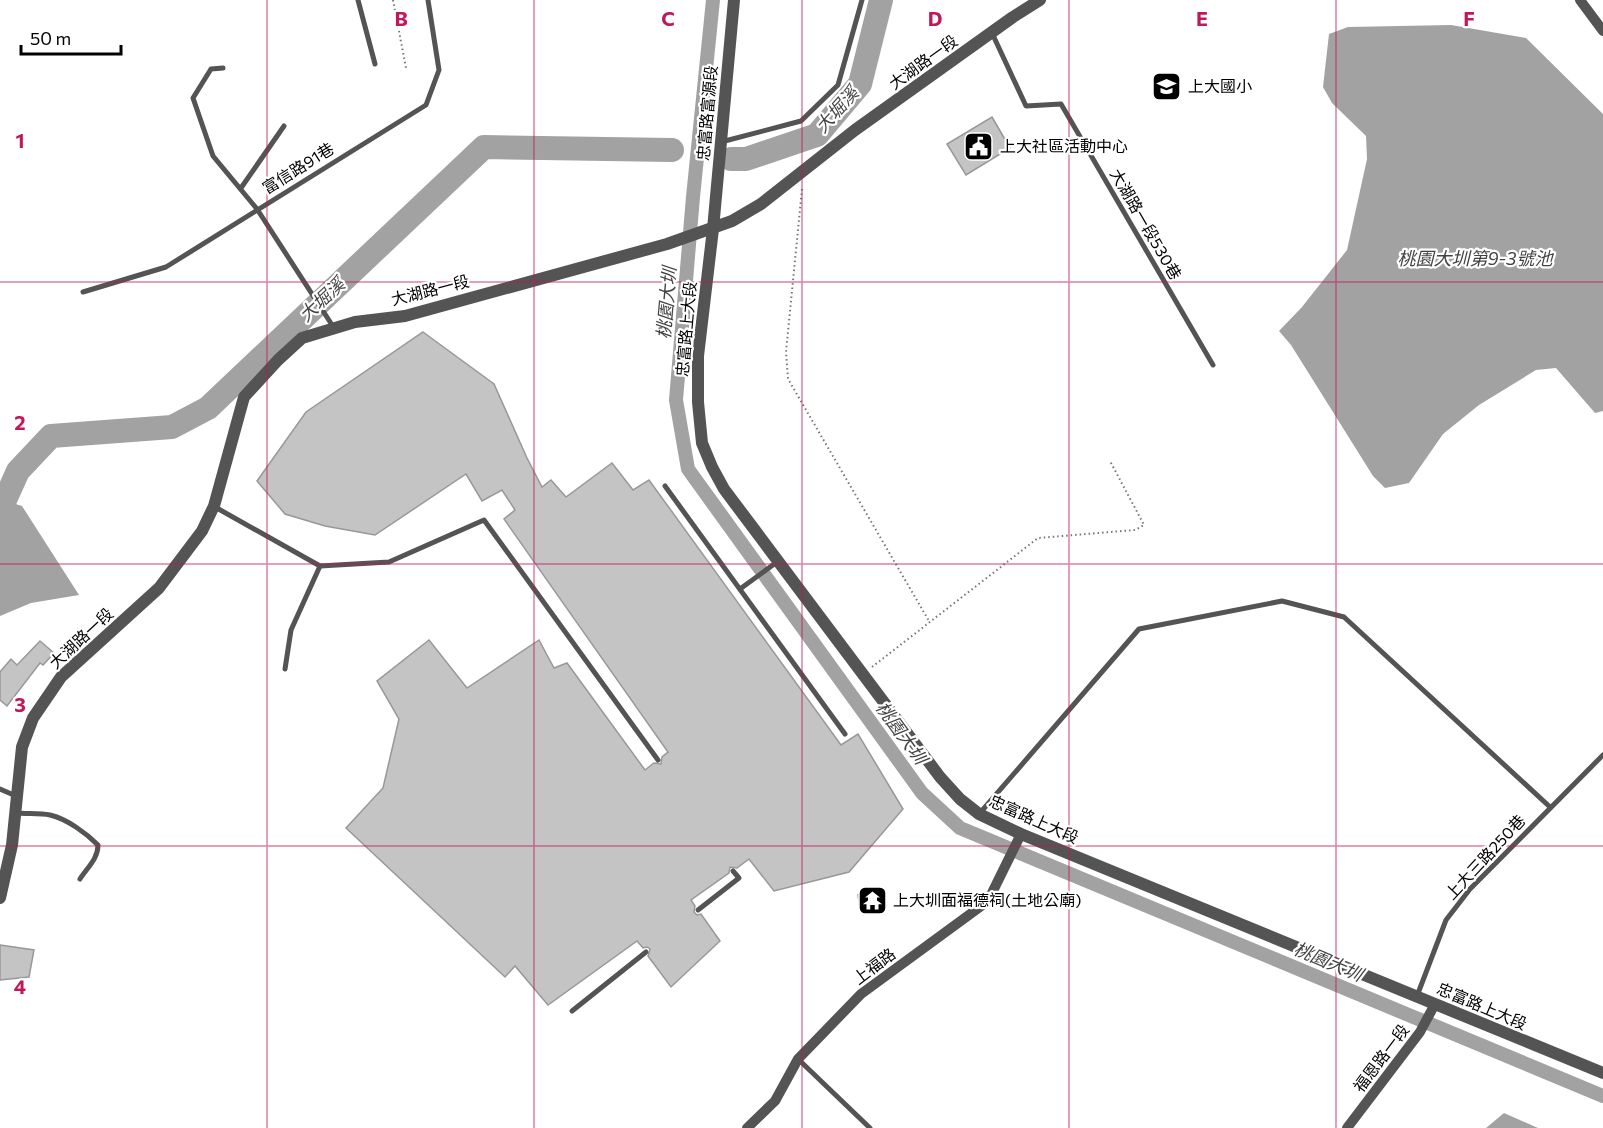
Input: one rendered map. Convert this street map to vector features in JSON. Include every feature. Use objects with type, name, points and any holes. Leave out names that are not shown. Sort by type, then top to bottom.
[{"type":"street","name":"忠富路富源段","points":[[713,229],[734,0]]},
{"type":"street","name":"大湖路一段","points":[[0,898],[15,813],[22,747],[33,718],[61,677],[159,588],[202,531],[214,506],[244,397],[302,338],[355,322],[405,316],[667,244],[732,221],[761,204],[855,130],[1040,0]]},
{"type":"street","points":[[1580,0],[1603,31]]},
{"type":"street","name":"忠富路上大段","points":[[713,229],[698,356],[698,402],[702,443],[712,467],[724,489],[776,562],[940,777],[960,799],[1019,839],[1417,996],[1433,1009],[1603,1074]]},
{"type":"street","name":"上福路","points":[[747,1128],[775,1101],[798,1059],[861,994],[988,901],[1019,839]]},
{"type":"street","name":"福恩路一段","points":[[1347,1128],[1420,1032],[1433,1009]]},
{"type":"lane","points":[[358,0],[375,64]]},
{"type":"lane","name":"富信路91巷","points":[[83,292],[166,267],[426,105],[439,70],[428,0]]},
{"type":"lane","points":[[721,142],[801,121],[838,85],[862,0]]},
{"type":"lane","name":"大湖路一段530巷","points":[[992,33],[1026,106],[1060,104],[1213,365]]},
{"type":"lane","points":[[224,68],[211,69],[193,98],[213,156],[257,209],[334,328]]},
{"type":"lane","points":[[240,188],[284,126]]},
{"type":"lane","points":[[665,486],[845,734]]},
{"type":"lane","points":[[214,506],[320,567],[389,562],[484,520],[658,760]]},
{"type":"lane","points":[[740,590],[755,576],[776,562]]},
{"type":"lane","points":[[285,669],[291,630],[320,567]]},
{"type":"lane","points":[[979,814],[1139,629],[1282,601],[1344,617],[1550,807]]},
{"type":"lane","name":"上大三路250巷","points":[[1417,996],[1446,920],[1470,889],[1603,755]]},
{"type":"lane","points":[[0,789],[16,796]]},
{"type":"lane","points":[[15,813],[51,815],[92,838],[98,845],[98,851],[80,879]]},
{"type":"lane","points":[[698,910],[739,878],[733,871]]},
{"type":"lane","points":[[572,1011],[646,952]]},
{"type":"lane","points":[[798,1059],[870,1128]]},
{"type":"path","points":[[393,0],[406,68]]},
{"type":"path","points":[[804,171],[786,352],[788,379],[929,621]]},
{"type":"path","points":[[863,675],[929,621],[1038,538],[1135,530],[1144,525],[1110,461]]},
{"type":"water","name":"桃園大圳第9-3號池","points":[[1451,25],[1526,38],[1603,114],[1603,411],[1595,413],[1556,368],[1536,370],[1479,405],[1443,434],[1409,483],[1385,488],[1373,476],[1291,345],[1279,331],[1302,307],[1347,250],[1367,159],[1366,136],[1332,103],[1323,87],[1329,34],[1348,27]]},
{"type":"water","points":[[0,499],[22,506],[79,595],[31,603],[0,616]]},
{"type":"water","points":[[1504,1113],[1538,1128],[1486,1128]]},
{"type":"building","name":"上大社區活動中心","points":[[992,117],[1010,148],[966,175],[947,144]]},
{"type":"building","points":[[423,332],[494,384],[542,487],[551,480],[566,497],[612,463],[633,490],[649,480],[841,745],[858,734],[903,809],[849,872],[774,891],[749,859],[737,868],[730,867],[729,873],[691,900],[695,906],[694,912],[697,915],[701,914],[720,941],[671,987],[648,956],[650,949],[643,948],[637,941],[548,1005],[515,966],[505,977],[346,828],[383,788],[399,719],[377,681],[429,640],[467,688],[539,640],[554,668],[567,663],[645,770],[654,763],[661,764],[662,757],[668,752],[504,519],[515,510],[502,490],[482,501],[466,474],[375,535],[325,526],[285,514],[257,481],[306,412]]},
{"type":"building","points":[[40,641],[54,653],[43,665],[40,663],[7,706],[0,700],[0,672],[11,659],[17,665]]},
{"type":"building","name":"上大圳面福德祠(土地公廟)","points":[[884,892],[886,906],[860,908],[858,895]]},
{"type":"building","points":[[0,945],[34,950],[29,977],[0,980]]},
{"type":"waterway","name":"桃園大圳","points":[[713,0],[676,400],[688,469],[922,793],[960,828],[1603,1096]]},
{"type":"waterway","name":"大堀溪","points":[[731,159],[746,159],[817,135],[860,84],[881,0]]},
{"type":"waterway","name":"大堀溪","points":[[0,511],[18,471],[51,436],[172,427],[208,408],[484,147],[672,150]]},
{"type":"place","name":"上大國小","points":[[1167,86]]},
{"type":"place","name":"上大社區活動中心","points":[[979,146]]},
{"type":"place","name":"上大圳面福德祠(土地公廟)","points":[[872,900]]}]
